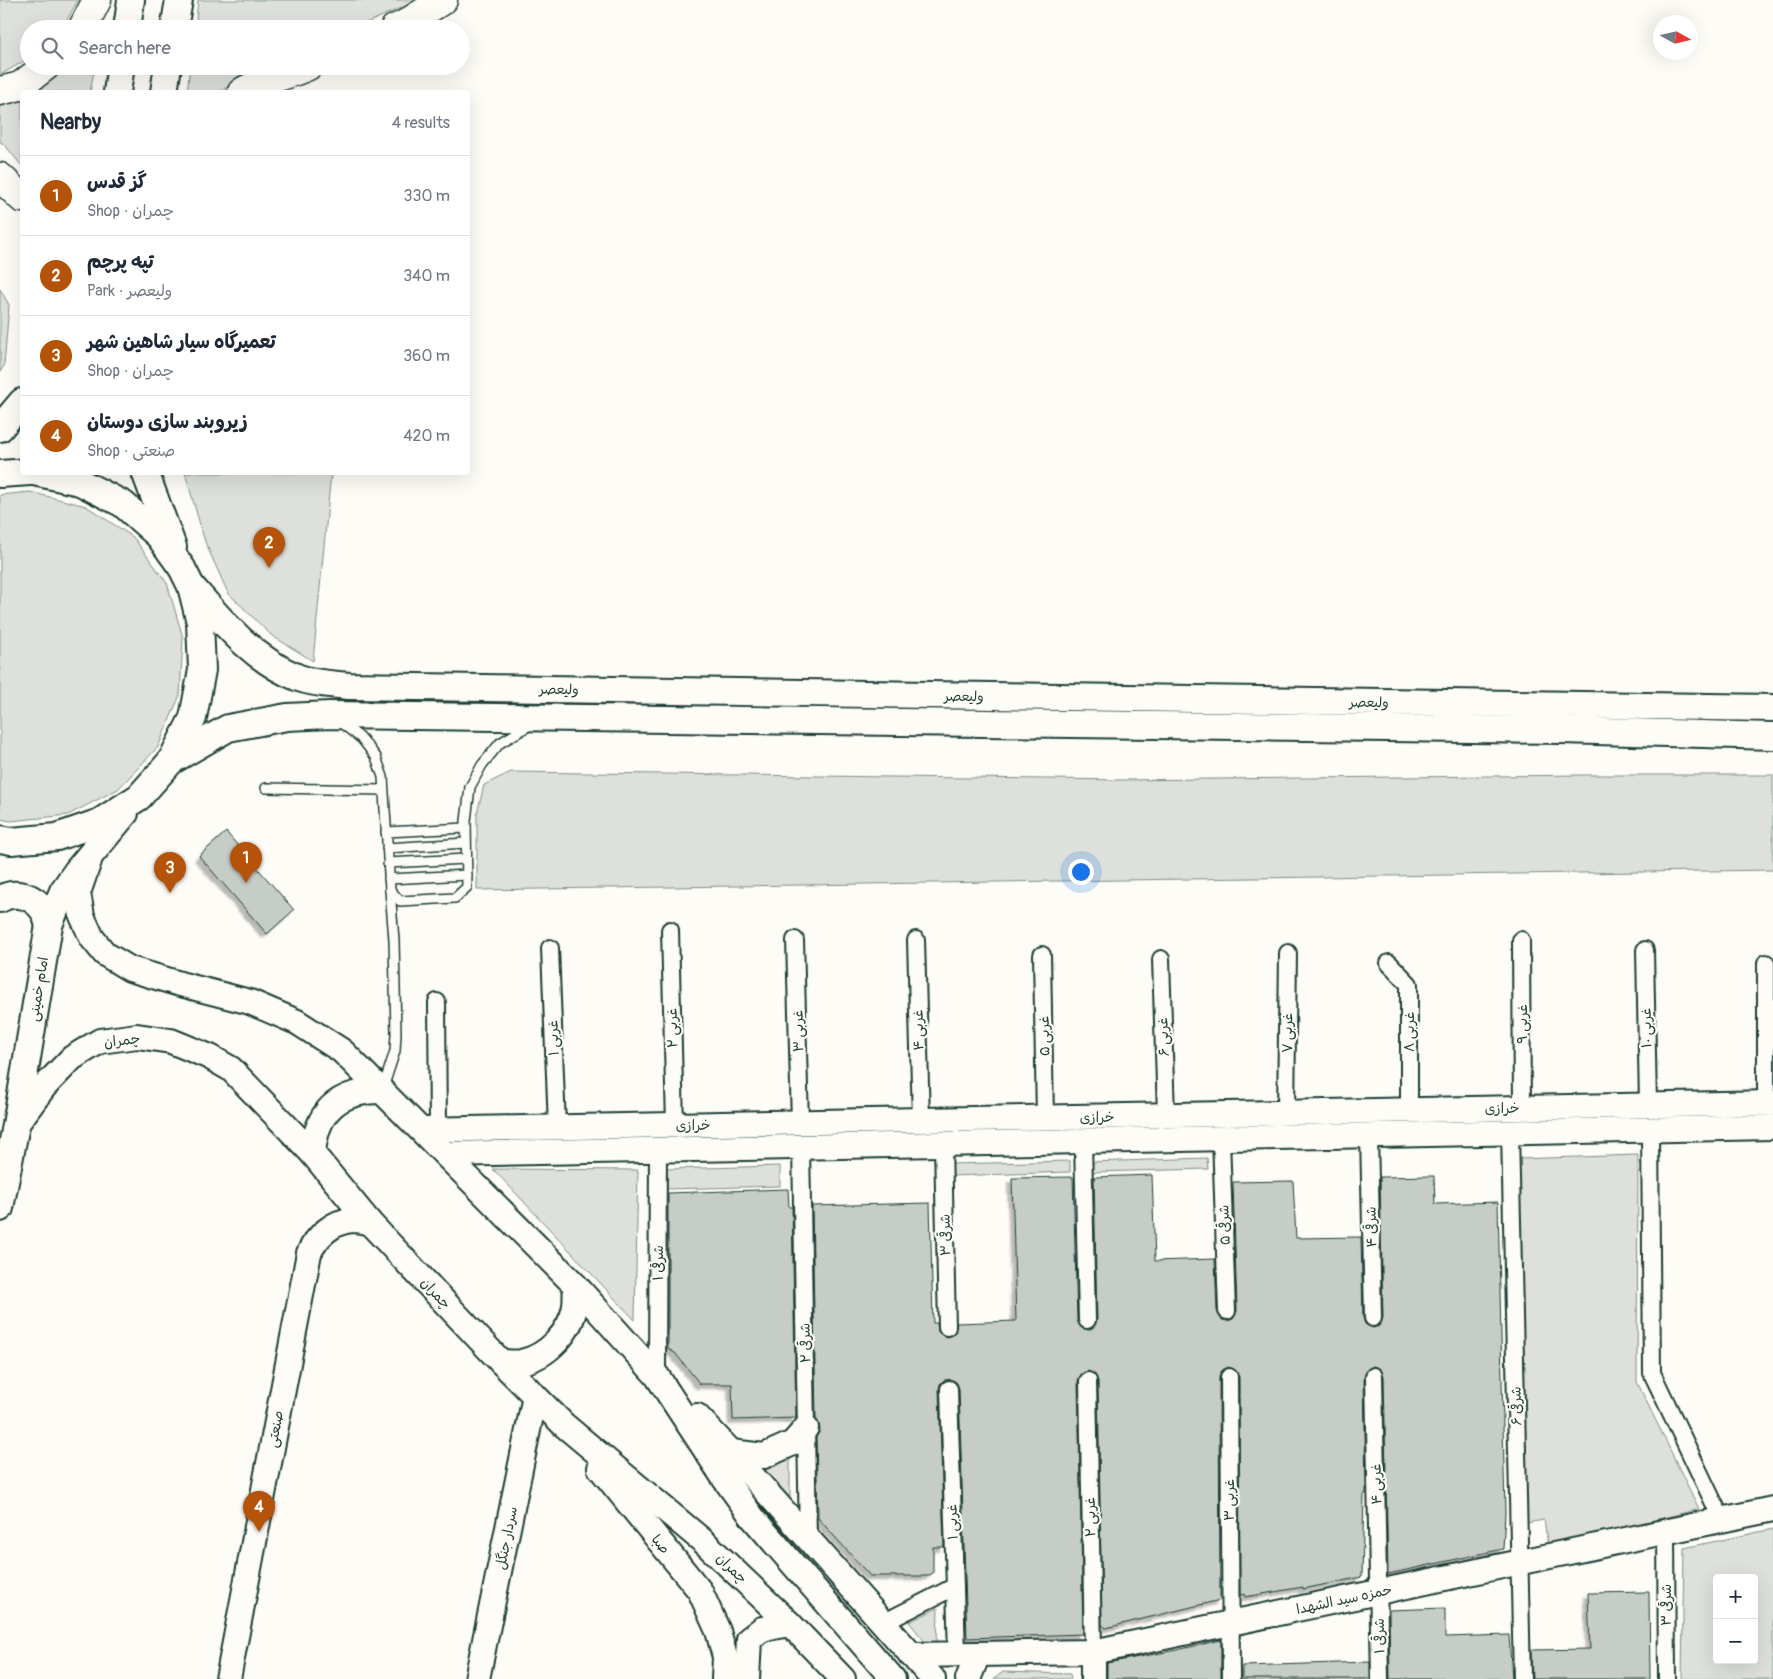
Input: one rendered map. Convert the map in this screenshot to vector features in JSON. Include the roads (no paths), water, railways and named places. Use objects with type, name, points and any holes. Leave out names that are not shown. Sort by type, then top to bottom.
[{"type":"highway","points":[[87,20],[97,0]]},
{"type":"highway","points":[[411,20],[443,0]]},
{"type":"highway","points":[[0,91],[20,86],[34,75]]},
{"type":"highway","points":[[245,90],[251,86],[288,75]]},
{"type":"highway","points":[[0,177],[20,196]]},
{"type":"main road","points":[[128,20],[131,0]]},
{"type":"main road","points":[[176,20],[179,0]]},
{"type":"main road","points":[[117,90],[120,75]]},
{"type":"main road","points":[[164,90],[167,75]]},
{"type":"main road","points":[[0,428],[20,404]]},
{"type":"main road","points":[[0,474],[20,473]]},
{"type":"main road","points":[[48,475],[80,482],[123,504],[159,536],[186,577]]},
{"type":"main road","points":[[0,839],[11,841],[57,837],[100,822],[139,797],[171,761],[193,718],[202,670],[200,622],[186,577],[146,475]]},
{"type":"main road","name":"ولیعصر","points":[[186,577],[241,639],[274,665],[300,678],[349,686],[1773,708]]},
{"type":"main road","name":"ولیعصر","points":[[171,761],[228,728],[287,717],[330,714],[1561,730],[1773,736]]},
{"type":"main road","name":"امام خمینی","points":[[0,1208],[16,1125],[49,925],[63,891],[77,871],[139,797]]},
{"type":"main road","points":[[0,899],[12,895],[33,899],[43,910],[49,925]]},
{"type":"street","points":[[90,857],[78,894],[80,908],[92,938],[105,954],[130,969],[250,1002],[297,1022],[342,1050],[381,1091],[430,1130],[445,1154],[576,1286],[657,1376],[731,1452],[932,1679]]},
{"type":"street","name":"۲ غربی","points":[[670,930],[675,1125]]},
{"type":"street","name":"۳ غربی","points":[[796,940],[800,1122]]},
{"type":"street","name":"۴ غربی","points":[[916,940],[921,1120]]},
{"type":"street","name":"۹ غربی","points":[[1521,940],[1522,1108]]},
{"type":"street","name":"۱ غربی","points":[[550,948],[557,1127]]},
{"type":"street","name":"۱۰ غربی","points":[[1645,950],[1648,1105]]},
{"type":"street","name":"۷ غربی","points":[[1286,1113],[1288,953]]},
{"type":"street","name":"۵ غربی","points":[[1042,955],[1045,1118]]},
{"type":"street","name":"۶ غربی","points":[[1160,1115],[1161,959]]},
{"type":"street","name":"۸ غربی","points":[[1389,963],[1409,984],[1409,1110]]},
{"type":"street","points":[[1766,963],[1769,1103]]},
{"type":"street","points":[[430,1130],[437,1002]]},
{"type":"street","name":"چمران","points":[[16,1125],[44,1087],[72,1058],[100,1041],[137,1036],[171,1041],[210,1057],[231,1069],[313,1154],[369,1222],[535,1396],[564,1424],[704,1542],[790,1624],[843,1679]]},
{"type":"street","points":[[313,1154],[314,1136],[321,1120],[332,1106],[346,1096],[364,1091],[381,1091]]},
{"type":"street","name":"خرازی","points":[[430,1130],[1769,1103]]},
{"type":"street","points":[[1437,1110],[1437,1134]]},
{"type":"street","points":[[1155,1140],[1160,1115]]},
{"type":"street","name":"خرازی","points":[[445,1154],[1773,1127]]},
{"type":"street","points":[[1650,1130],[1652,1373],[1722,1520]]},
{"type":"street","name":"۶ شرقی","points":[[1510,1132],[1522,1679]]},
{"type":"street","name":"۴ شرقی","points":[[1369,1135],[1373,1318]]},
{"type":"street","name":"۵ شرقی","points":[[1220,1138],[1227,1311]]},
{"type":"street","points":[[1083,1141],[1087,1320]]},
{"type":"street","name":"۳ شرقی","points":[[942,1144],[947,1327]]},
{"type":"street","name":"۲ شرقی","points":[[801,1147],[808,1539]]},
{"type":"street","name":"۱ شرقی","points":[[657,1376],[658,1150]]},
{"type":"street","name":"صنعتی","points":[[228,1679],[309,1253],[314,1241],[323,1232],[338,1224],[352,1220],[369,1222]]},
{"type":"street","points":[[501,1362],[522,1362],[541,1354],[557,1342],[569,1326],[575,1306],[576,1286]]},
{"type":"street","points":[[657,1376],[724,1478],[753,1518],[893,1679]]},
{"type":"street","name":"۴ غربی","points":[[1374,1376],[1378,1592]]},
{"type":"street","name":"۳ غربی","points":[[1229,1377],[1230,1624]]},
{"type":"street","name":"۲ غربی","points":[[1088,1381],[1093,1652]]},
{"type":"street","name":"۱ غربی","points":[[949,1389],[954,1587],[967,1654]]},
{"type":"street","name":"سردار جنگل","points":[[478,1679],[535,1396]]},
{"type":"street","name":"صبا","points":[[564,1424],[700,1591],[718,1631],[725,1657],[724,1679]]},
{"type":"street","points":[[731,1452],[764,1456],[793,1443],[806,1428]]},
{"type":"street","name":"حمزه سید الشهدا","points":[[911,1655],[1093,1652],[1773,1509]]},
{"type":"street","name":"۳ شرقی","points":[[1666,1532],[1666,1679]]},
{"type":"street","points":[[883,1623],[954,1587]]},
{"type":"street","name":"۱ شرقی","points":[[1378,1592],[1380,1679]]},
{"type":"street","points":[[747,1679],[750,1640],[762,1629],[790,1624]]},
{"type":"street","points":[[1230,1624],[1230,1679]]},
{"type":"street","points":[[1093,1652],[1093,1679]]},
{"type":"street","points":[[967,1654],[968,1679]]},
{"type":"lane","points":[[330,714],[362,740],[376,757],[383,777],[394,940],[396,1034],[395,1051],[381,1091]]},
{"type":"lane","points":[[390,890],[400,901],[454,898],[467,887],[466,828],[470,787],[482,765],[500,743],[544,717]]},
{"type":"lane","points":[[266,788],[384,790]]},
{"type":"lane","points":[[386,832],[466,828]]},
{"type":"lane","points":[[387,848],[466,843]]},
{"type":"lane","points":[[388,863],[466,859]]},
{"type":"lane","points":[[390,879],[467,875]]},
{"type":"place","name":"تپه پرچم","points":[[269,568]]},
{"type":"place","name":"گز قدس","points":[[246,883]]},
{"type":"place","name":"تعمیرگاه سیار شاهین شهر","points":[[170,893]]},
{"type":"place","name":"زیروبند سازی دوستان","points":[[259,1532]]}]
